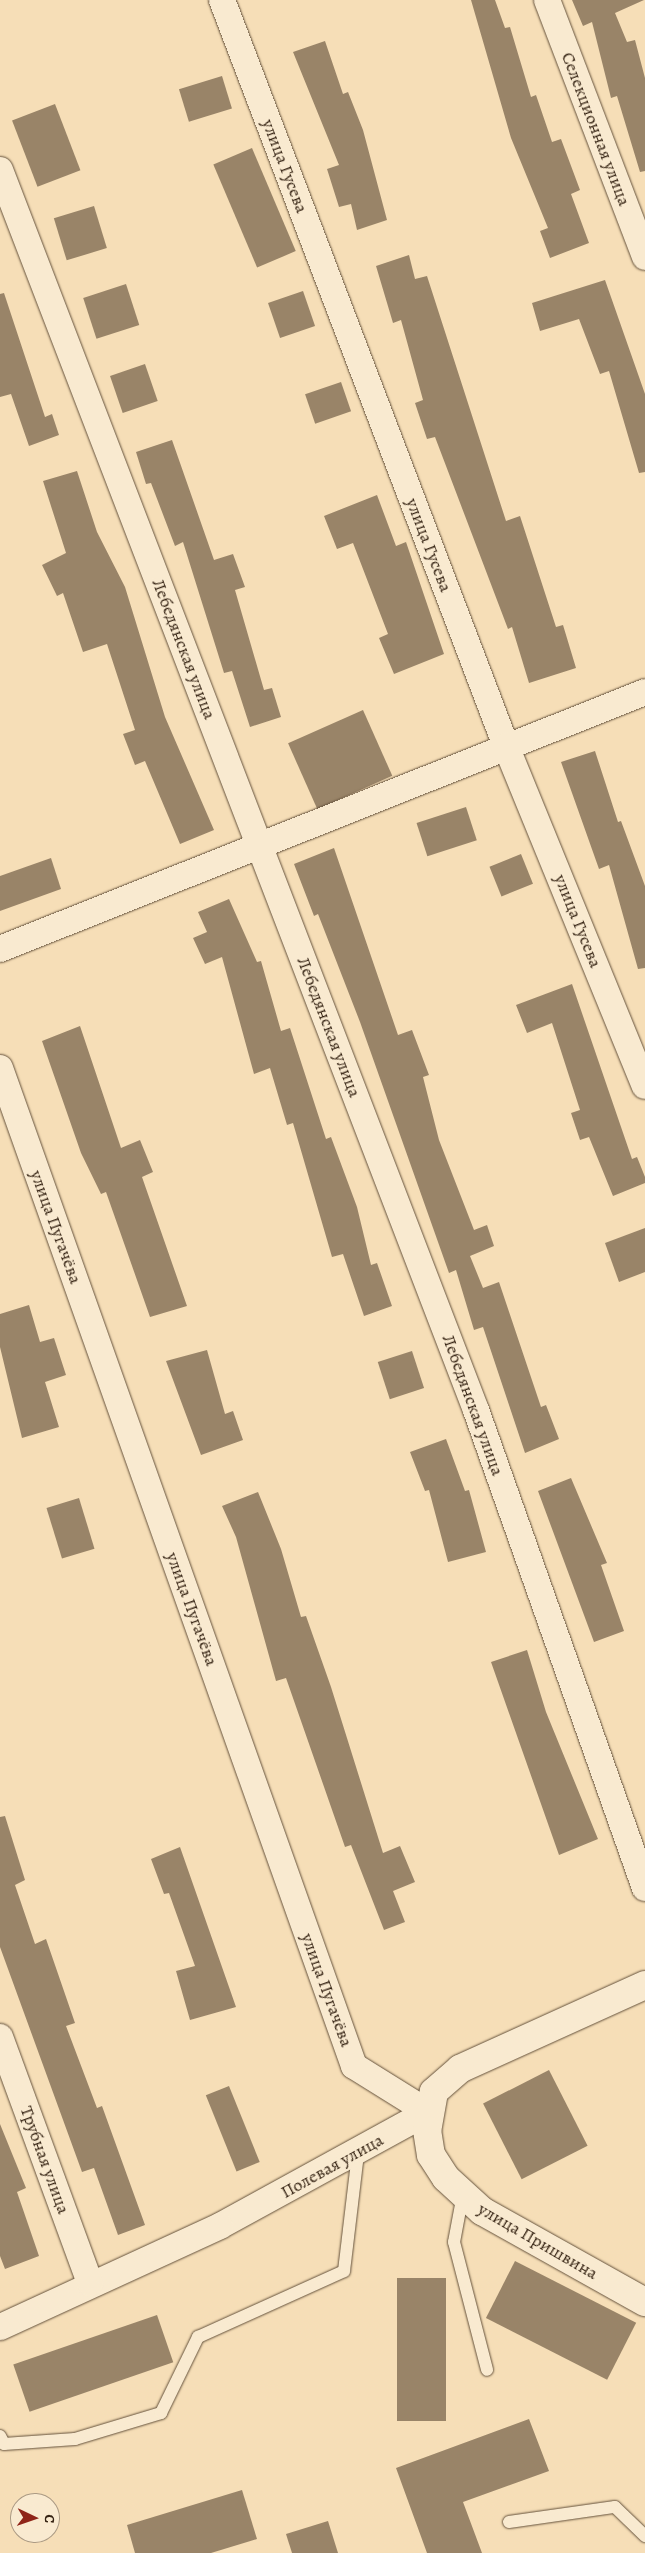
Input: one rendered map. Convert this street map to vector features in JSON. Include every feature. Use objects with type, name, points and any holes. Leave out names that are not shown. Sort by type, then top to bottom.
[{"type":"street","name":"улица Гусева","points":[[222,0],[506,746],[645,1086]]},
{"type":"street","name":"Селекционная улица","points":[[547,0],[645,257]]},
{"type":"street","name":"Лебедянская улица","points":[[0,170],[476,1410],[645,1888]]},
{"type":"street","points":[[0,949],[259,843],[645,692]]},
{"type":"street","name":"улица Пугачёва","points":[[0,1068],[354,2066],[428,2112]]},
{"type":"street","points":[[428,2112],[434,2092],[460,2069],[645,1985]]},
{"type":"street","name":"Трубная улица","points":[[0,2037],[90,2283]]},
{"type":"street","name":"Полевая улица","points":[[0,2327],[90,2283],[220,2226],[358,2153],[428,2112]]},
{"type":"street","name":"улица Пришвина","points":[[428,2112],[431,2155],[463,2194],[482,2211],[645,2302]]},
{"type":"lane","points":[[0,2436],[4,2444],[75,2439],[161,2413],[198,2337],[344,2271],[358,2153]]},
{"type":"lane","points":[[463,2194],[454,2242],[487,2370]]},
{"type":"lane","points":[[509,2522],[614,2507],[645,2536]]},
{"type":"building","points":[[471,0],[495,0],[505,28],[510,27],[531,97],[536,95],[552,142],[561,139],[580,190],[571,194],[589,243],[550,258],[540,231],[548,228],[511,138]]},
{"type":"building","points":[[572,0],[644,0],[615,13],[627,42],[635,40],[645,78],[645,171],[640,172],[617,96],[611,98],[592,22],[583,26]]},
{"type":"building","points":[[325,41],[343,94],[348,92],[363,130],[387,220],[357,230],[351,204],[339,207],[327,169],[339,165],[293,52]]},
{"type":"building","points":[[222,76],[232,109],[189,122],[179,89]]},
{"type":"building","points":[[55,104],[80,170],[37,187],[12,120]]},
{"type":"building","points":[[252,148],[296,251],[257,268],[213,164]]},
{"type":"building","points":[[94,206],[107,248],[67,260],[54,218]]},
{"type":"building","points":[[409,255],[415,279],[427,276],[506,521],[520,516],[556,627],[563,625],[576,668],[529,683],[512,627],[508,629],[435,437],[427,439],[415,403],[423,400],[401,320],[393,323],[376,266]]},
{"type":"building","points":[[605,280],[645,394],[645,472],[639,473],[609,371],[600,374],[579,319],[540,331],[532,303]]},
{"type":"building","points":[[126,284],[139,325],[96,339],[83,298]]},
{"type":"building","points":[[303,291],[315,326],[280,338],[268,303]]},
{"type":"building","points":[[4,293],[45,417],[52,414],[59,435],[29,446],[11,394],[0,397],[0,294]]},
{"type":"building","points":[[145,364],[158,401],[123,413],[110,376]]},
{"type":"building","points":[[341,382],[351,411],[315,424],[305,394]]},
{"type":"building","points":[[172,440],[214,560],[233,554],[245,587],[235,590],[264,690],[272,688],[281,717],[250,727],[232,671],[224,673],[183,542],[175,546],[151,483],[146,484],[136,452]]},
{"type":"building","points":[[77,471],[97,532],[125,587],[165,717],[214,830],[180,844],[145,761],[135,765],[123,734],[135,730],[107,644],[83,652],[63,593],[57,596],[42,565],[66,553],[43,481]]},
{"type":"building","points":[[377,495],[396,546],[406,542],[444,654],[394,674],[379,638],[388,634],[353,543],[337,549],[324,516]]},
{"type":"building","points":[[363,710],[392,776],[317,809],[288,743]]},
{"type":"building","points":[[595,751],[618,822],[621,821],[645,886],[645,968],[638,969],[609,865],[599,869],[561,762]]},
{"type":"building","points":[[466,807],[477,840],[427,856],[417,823]]},
{"type":"building","points":[[334,848],[398,1035],[412,1030],[429,1075],[423,1077],[439,1140],[474,1230],[487,1225],[494,1246],[470,1256],[483,1288],[499,1282],[541,1407],[546,1405],[559,1439],[525,1453],[483,1327],[474,1330],[456,1270],[449,1273],[360,1022],[318,914],[314,916],[294,864]]},
{"type":"building","points":[[521,854],[533,884],[501,896],[489,867]]},
{"type":"building","points":[[51,858],[61,889],[0,911],[0,876]]},
{"type":"building","points":[[229,899],[257,962],[261,961],[281,1031],[290,1028],[326,1139],[331,1137],[357,1207],[371,1265],[377,1263],[392,1306],[364,1316],[343,1254],[332,1257],[293,1123],[287,1125],[270,1068],[254,1074],[222,957],[205,964],[193,938],[207,932],[198,912]]},
{"type":"building","points":[[572,984],[632,1159],[637,1157],[645,1177],[645,1183],[613,1196],[589,1137],[580,1140],[571,1113],[580,1110],[552,1023],[527,1033],[516,1005]]},
{"type":"building","points":[[80,1026],[121,1148],[140,1140],[153,1172],[142,1177],[187,1306],[150,1317],[106,1192],[101,1194],[81,1153],[42,1041]]},
{"type":"building","points":[[645,1228],[645,1272],[619,1282],[605,1243]]},
{"type":"building","points":[[29,1305],[40,1342],[54,1338],[66,1375],[45,1382],[59,1427],[22,1438],[0,1347],[0,1314]]},
{"type":"building","points":[[207,1350],[225,1414],[233,1411],[243,1440],[201,1455],[166,1361]]},
{"type":"building","points":[[412,1351],[424,1388],[390,1399],[378,1362]]},
{"type":"building","points":[[446,1439],[465,1491],[469,1490],[486,1552],[448,1562],[429,1490],[425,1491],[410,1452]]},
{"type":"building","points":[[571,1478],[607,1563],[601,1565],[624,1631],[594,1642],[538,1491]]},
{"type":"building","points":[[258,1492],[281,1549],[301,1617],[306,1616],[331,1687],[383,1853],[400,1846],[415,1882],[393,1891],[405,1922],[384,1930],[351,1845],[345,1847],[286,1678],[276,1681],[236,1537],[222,1506]]},
{"type":"building","points":[[79,1498],[94,1549],[62,1559],[46,1508]]},
{"type":"building","points":[[527,1650],[546,1712],[598,1839],[559,1855],[491,1662]]},
{"type":"building","points":[[5,1816],[25,1880],[15,1885],[35,1944],[46,1939],[75,2023],[66,2026],[97,2108],[102,2106],[145,2225],[118,2235],[94,2168],[82,2172],[0,1947],[0,1817]]},
{"type":"building","points":[[180,1847],[236,2007],[190,2020],[176,1971],[195,1966],[169,1893],[164,1894],[151,1859]]},
{"type":"building","points":[[549,2070],[588,2146],[522,2179],[483,2104]]},
{"type":"building","points":[[229,2086],[260,2162],[237,2171],[206,2095]]},
{"type":"building","points":[[0,2124],[26,2188],[17,2192],[39,2256],[5,2269],[0,2256]]},
{"type":"building","points":[[515,2261],[636,2323],[607,2380],[486,2318]]},
{"type":"building","points":[[397,2278],[446,2278],[446,2421],[397,2421]]},
{"type":"building","points":[[157,2315],[173,2362],[30,2412],[13,2364]]},
{"type":"building","points":[[529,2419],[549,2471],[463,2502],[482,2553],[427,2553],[396,2468]]},
{"type":"building","points":[[242,2490],[257,2539],[211,2553],[135,2553],[127,2525]]},
{"type":"building","points":[[328,2521],[338,2553],[292,2553],[286,2534]]}]
